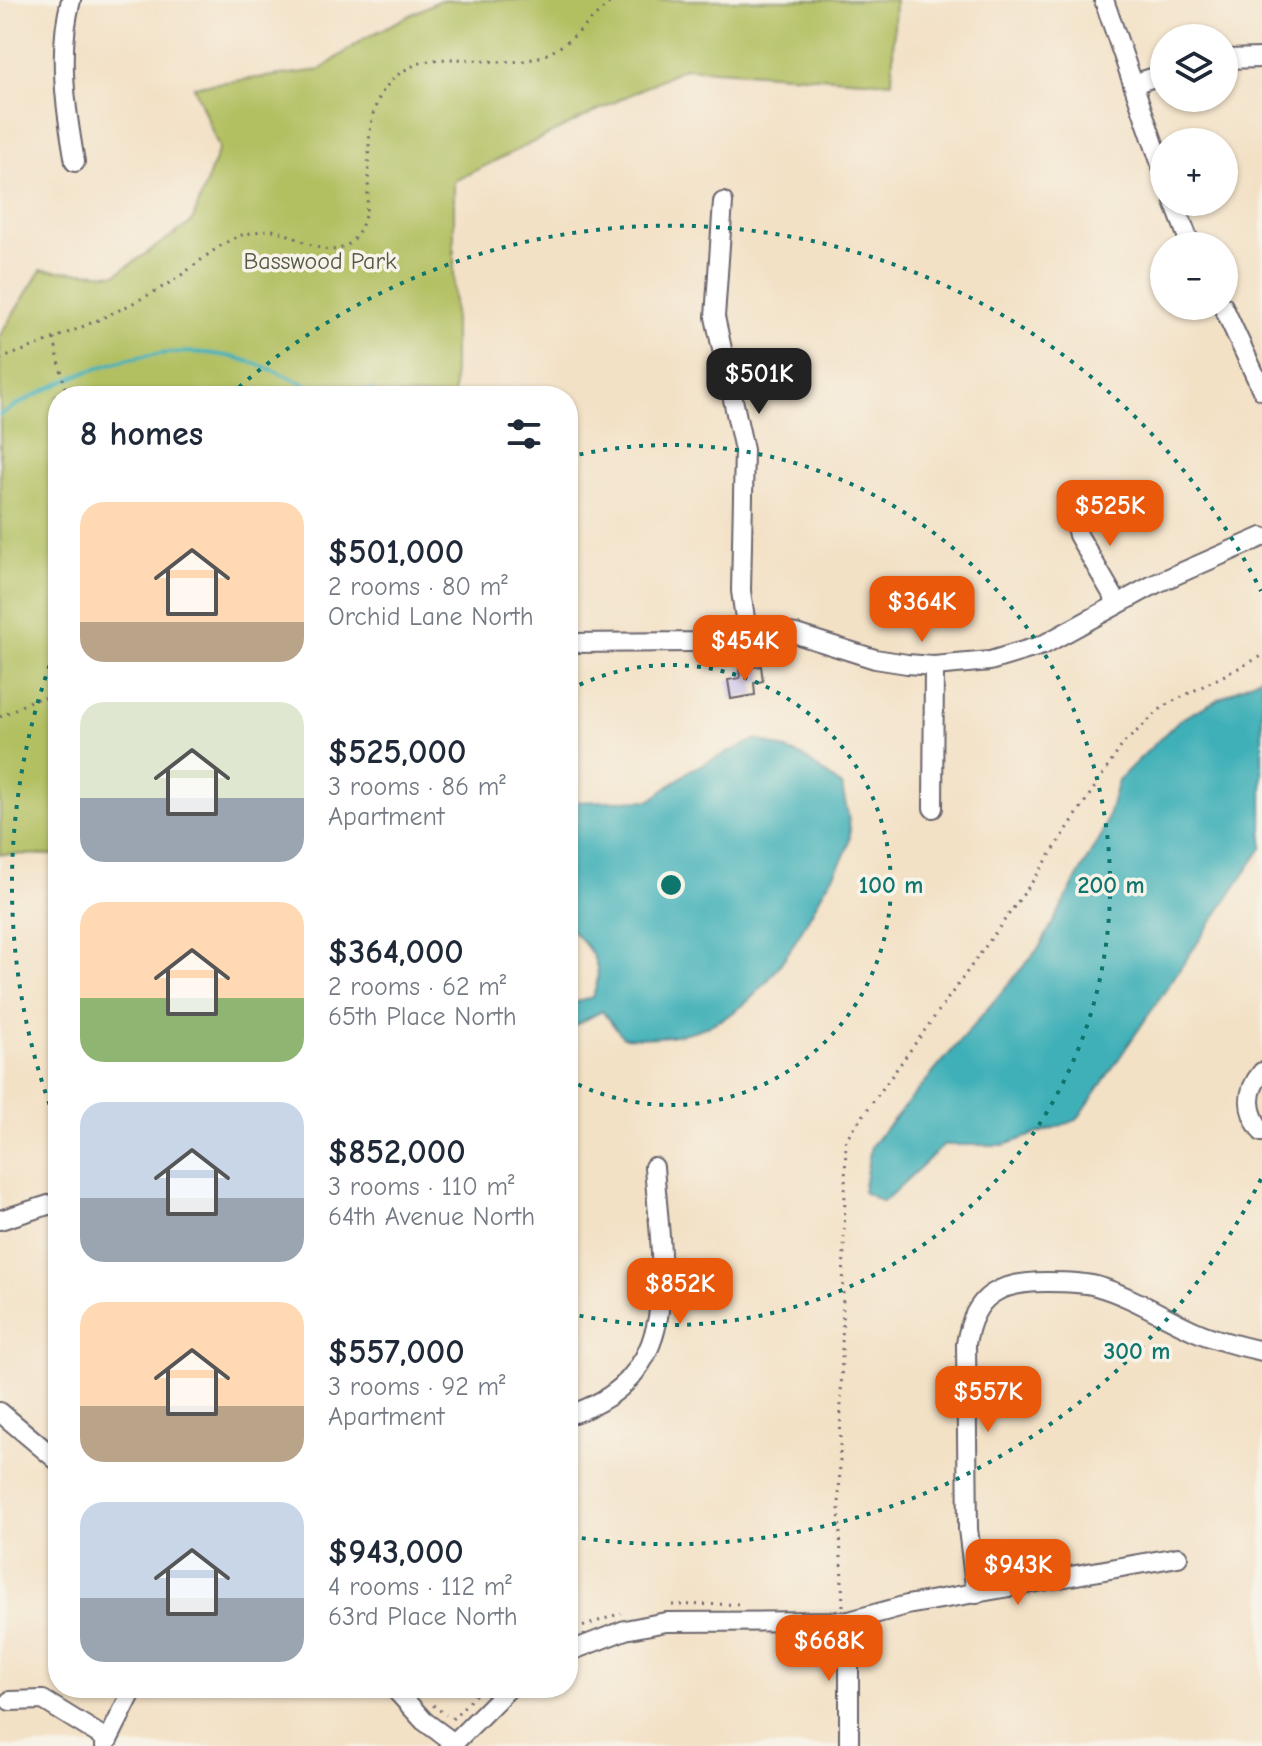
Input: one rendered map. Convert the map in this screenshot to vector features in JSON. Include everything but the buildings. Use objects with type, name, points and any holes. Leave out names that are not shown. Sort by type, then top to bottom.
[{"type":"street","points":[[71,0],[65,47],[68,120],[75,162]]},
{"type":"street","points":[[1104,0],[1150,133]]},
{"type":"street","points":[[1238,59],[1262,58]]},
{"type":"street","points":[[1133,84],[1150,79]]},
{"type":"street","points":[[723,202],[715,317],[744,450],[741,591],[747,632]]},
{"type":"street","points":[[1230,320],[1262,390]]},
{"type":"street","points":[[1070,502],[1078,535],[1118,604]]},
{"type":"street","points":[[578,643],[695,642],[747,632],[796,634],[875,659],[934,666],[1013,655],[1065,635],[1195,565],[1262,537]]},
{"type":"street","points":[[933,808],[934,666]]},
{"type":"street","points":[[1262,1072],[1251,1086],[1250,1098],[1250,1110],[1262,1132]]},
{"type":"street","points":[[578,1412],[588,1410],[629,1380],[656,1336],[663,1285],[654,1167]]},
{"type":"street","points":[[0,1220],[48,1205]]},
{"type":"street","points":[[976,1594],[968,1529],[966,1344],[969,1324],[978,1307],[991,1293],[1009,1284],[1027,1282],[1094,1285],[1197,1332],[1262,1351]]},
{"type":"street","points":[[0,1412],[48,1453]]},
{"type":"street","points":[[578,1648],[625,1630],[666,1622],[849,1621],[907,1605],[1178,1557]]},
{"type":"street","points":[[849,1621],[849,1746]]},
{"type":"street","points":[[10,1701],[43,1700],[106,1743],[129,1698]]},
{"type":"street","points":[[403,1698],[424,1721],[452,1744],[499,1698]]},
{"type":"path","points":[[0,359],[54,339],[173,281],[242,235],[270,230],[313,247],[330,250],[348,245],[360,231],[366,215],[371,125],[377,103],[392,80],[425,61],[541,57],[582,28],[613,0]]},
{"type":"path","points":[[54,339],[65,386]]},
{"type":"path","points":[[849,1621],[843,1605],[839,1508],[846,1139],[1035,878],[1123,744],[1164,706],[1262,656]]},
{"type":"path","points":[[0,717],[32,700],[48,698]]},
{"type":"path","points":[[452,1719],[472,1698]]},
{"type":"green space","name":"Basswood Park","points":[[440,0],[895,0],[892,82],[684,68],[454,181],[454,386],[48,386],[48,855],[0,854],[0,335],[41,270],[116,274],[192,222],[219,148],[194,86],[320,70],[365,38]]},
{"type":"water","points":[[1262,676],[1262,848],[1077,1120],[1004,1145],[944,1145],[883,1202],[863,1192],[871,1146],[1039,948],[1105,827],[1118,780],[1179,720]]},
{"type":"water","points":[[757,739],[802,756],[842,786],[850,835],[843,858],[786,956],[746,1002],[722,1019],[695,1031],[662,1037],[623,1037],[602,1011],[578,1024],[578,1002],[592,997],[598,976],[594,958],[578,937],[578,802],[651,800],[690,770]]},
{"type":"waterway","points":[[55,386],[126,360],[194,352],[228,356],[262,366],[310,386]]},
{"type":"waterway","points":[[0,415],[48,389]]}]
